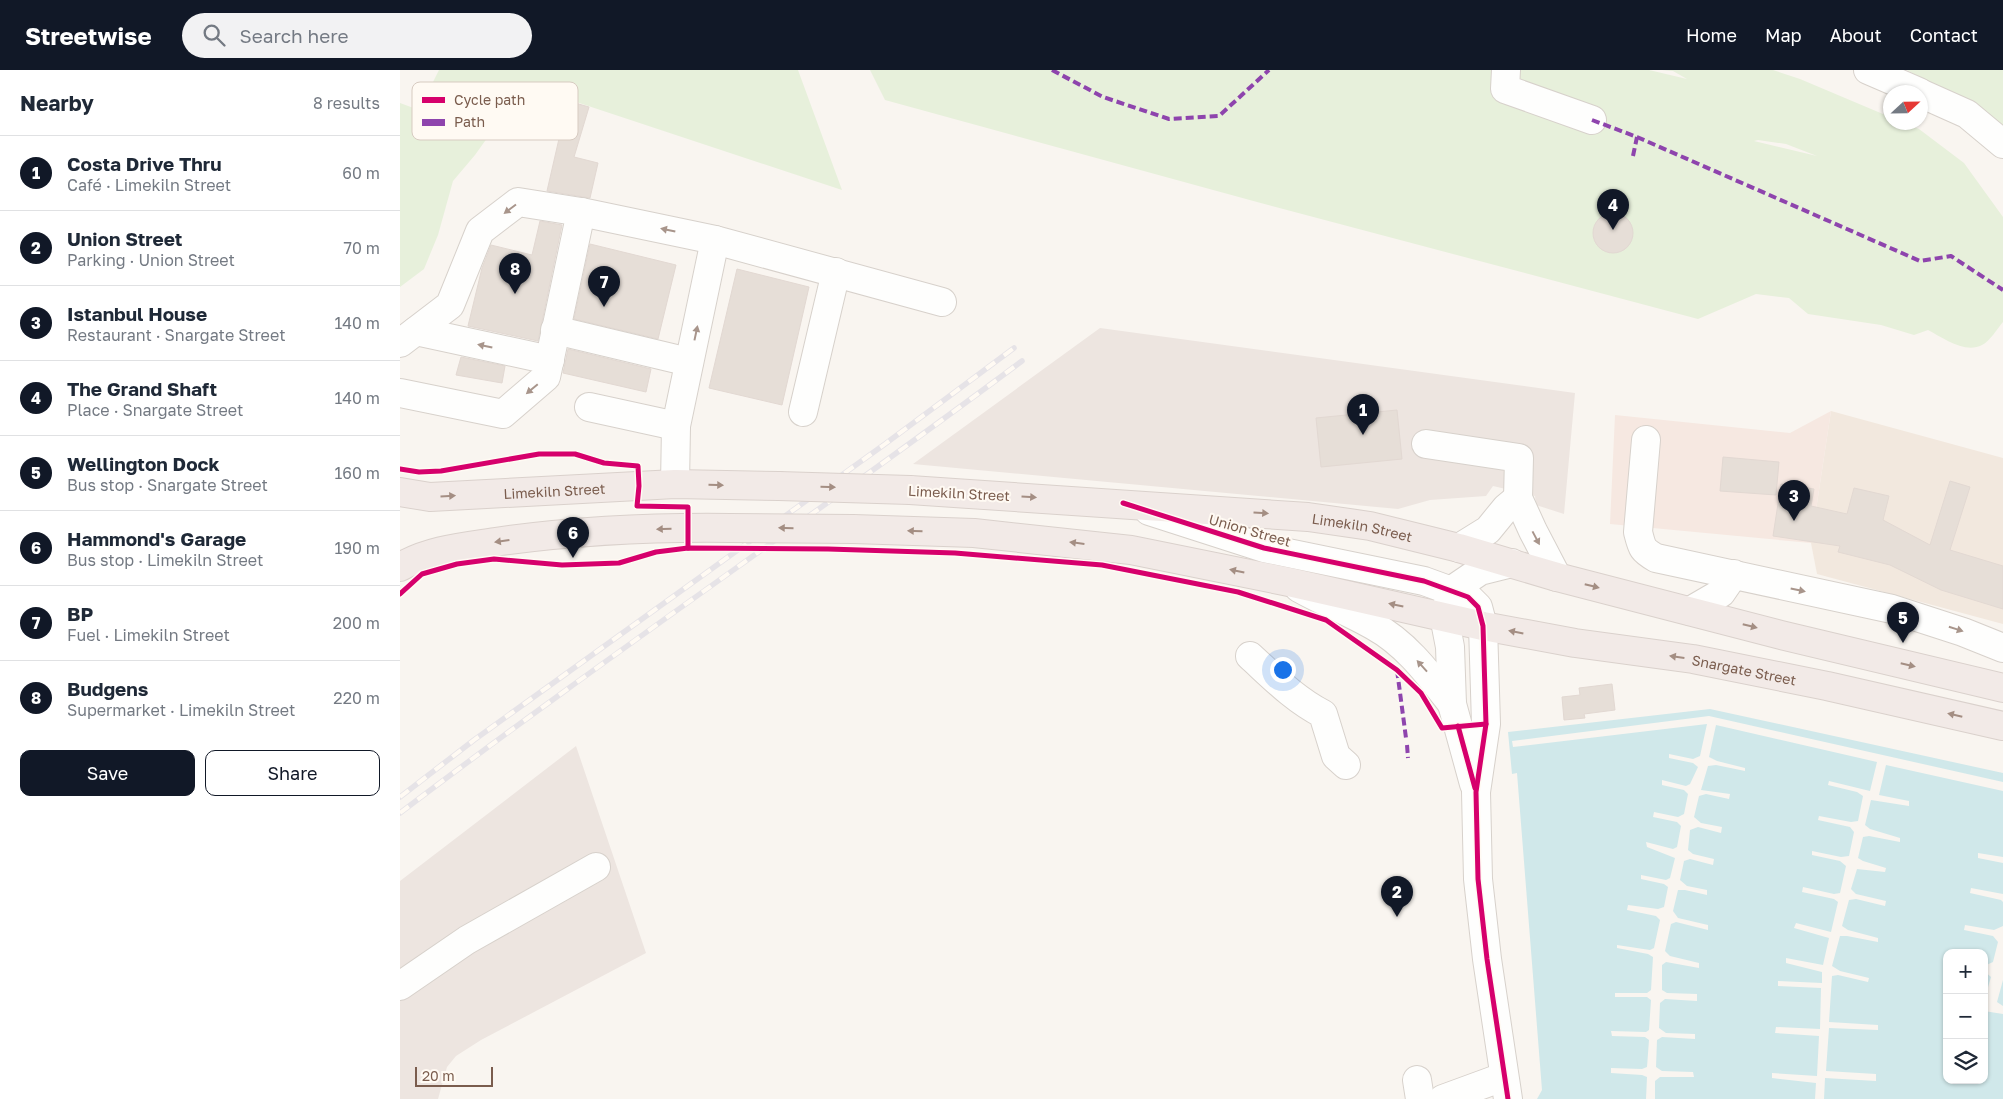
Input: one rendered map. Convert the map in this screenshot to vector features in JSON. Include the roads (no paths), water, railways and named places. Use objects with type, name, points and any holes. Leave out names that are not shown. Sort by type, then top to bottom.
[{"type":"highway","name":"Limekiln Street","points":[[400,492],[430,497],[675,484],[910,490],[1123,503],[1308,517],[1370,526],[1512,563]]},
{"type":"highway","points":[[400,567],[413,560],[449,549],[525,538],[617,530],[730,528],[853,529],[974,533],[1073,542],[1150,553],[1444,616]]},
{"type":"highway","points":[[1512,563],[1557,577],[1690,611],[2003,688]]},
{"type":"highway","name":"Snargate Street","points":[[1444,616],[1483,626],[1575,643],[1702,661],[1827,686],[2003,726]]},
{"type":"street","points":[[1506,70],[1506,89],[1592,120]]},
{"type":"street","points":[[1868,70],[1902,85]]},
{"type":"street","points":[[1928,96],[1968,114],[2003,144]]},
{"type":"street","points":[[408,337],[450,305],[480,231],[518,202],[581,212],[716,240],[942,302]]},
{"type":"street","points":[[400,393],[503,414],[546,377],[581,212]]},
{"type":"street","points":[[675,484],[676,426],[716,240]]},
{"type":"street","points":[[803,412],[836,272]]},
{"type":"street","points":[[555,330],[690,362]]},
{"type":"street","points":[[408,337],[550,360]]},
{"type":"street","points":[[589,407],[676,426]]},
{"type":"street","points":[[1646,440],[1638,532],[1640,544],[1646,552],[1656,558],[1892,609],[1963,632],[2003,648]]},
{"type":"street","points":[[1426,444],[1519,458],[1518,498],[1557,577]]},
{"type":"street","points":[[1459,548],[1488,530],[1506,508],[1518,498]]},
{"type":"street","name":"Union Street","points":[[1123,503],[1264,548],[1424,581],[1468,596],[1478,607],[1483,626],[1486,724],[1476,792],[1478,879],[1486,959],[1505,1088]]},
{"type":"street","points":[[1452,590],[1480,571],[1512,563]]},
{"type":"street","points":[[1690,611],[1721,593],[1734,574]]},
{"type":"street","name":"Union Street","points":[[1289,582],[1327,604],[1375,626],[1392,637],[1424,668],[1452,704]]},
{"type":"street","name":"Union Street","points":[[1452,590],[1444,616],[1450,647],[1452,704],[1476,792]]},
{"type":"street","points":[[1250,656],[1286,690],[1323,714],[1336,756],[1346,765]]},
{"type":"street","points":[[400,986],[467,940],[596,868]]},
{"type":"street","points":[[1443,1099],[1505,1088]]},
{"type":"water","points":[[1710,709],[2003,773],[2003,1099],[1537,1099],[1542,1090],[1517,773],[1512,774],[1508,732]]},
{"type":"railway","points":[[400,797],[474,740],[885,444],[1014,348]]},
{"type":"railway","points":[[400,813],[554,698],[1022,361]]},
{"type":"place","name":"The Grand Shaft","points":[[1613,230]]},
{"type":"place","name":"Budgens","points":[[515,294]]},
{"type":"place","name":"BP","points":[[604,307]]},
{"type":"place","name":"Costa Drive Thru","points":[[1363,435]]},
{"type":"place","name":"Istanbul House","points":[[1794,521]]},
{"type":"place","name":"Hammond's Garage","points":[[573,558]]},
{"type":"place","name":"Wellington Dock","points":[[1903,643]]},
{"type":"place","name":"Union Street","points":[[1397,917]]}]
